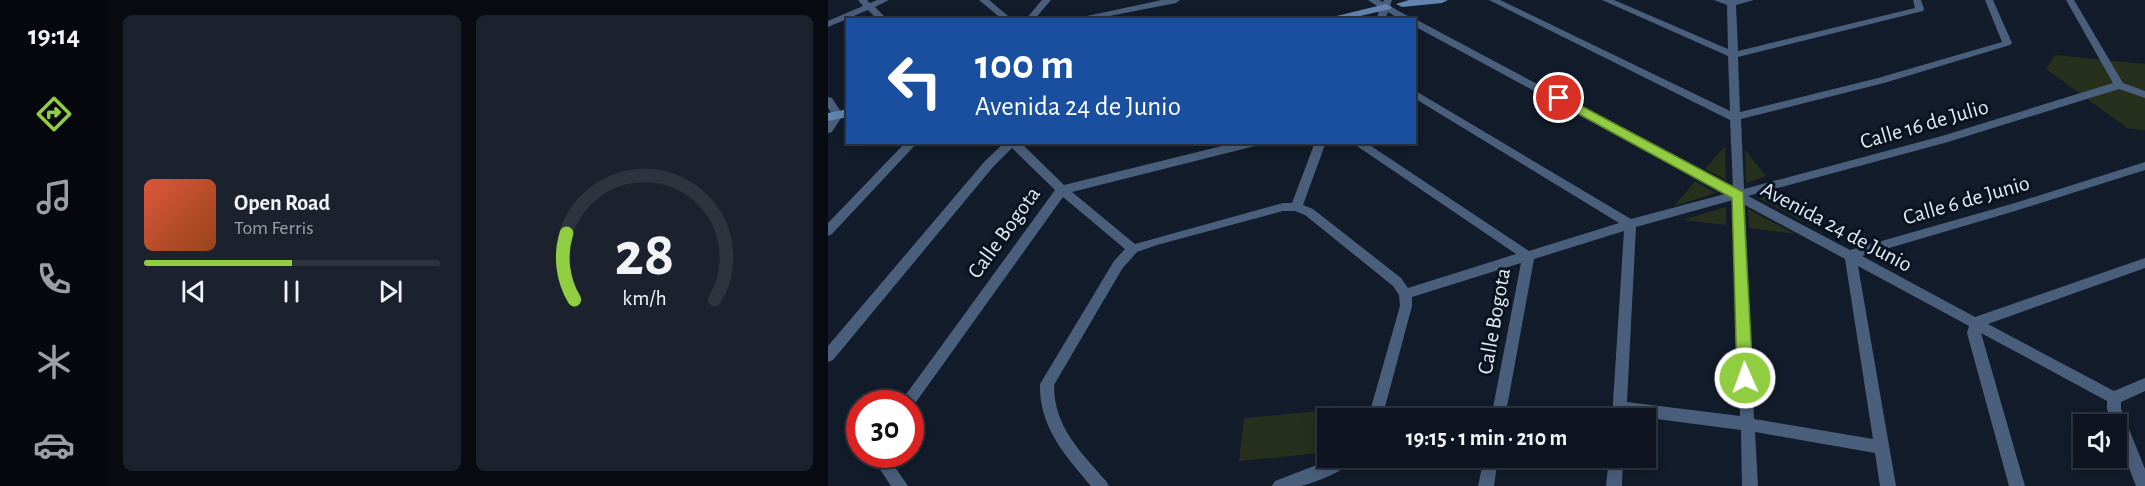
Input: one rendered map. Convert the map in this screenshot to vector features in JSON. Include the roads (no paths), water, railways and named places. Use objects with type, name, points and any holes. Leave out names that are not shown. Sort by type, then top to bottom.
[{"type":"street","points":[[828,24],[866,3],[885,0]]},
{"type":"street","points":[[983,0],[1006,18]]},
{"type":"street","points":[[1031,18],[1047,0]]},
{"type":"street","points":[[1082,18],[1176,0]]},
{"type":"street","points":[[1372,0],[1387,4],[1406,18]]},
{"type":"street","points":[[1333,18],[1387,4],[1442,0]]},
{"type":"street","points":[[1492,0],[1724,115],[1733,117],[1880,81],[2007,43],[1989,0]]},
{"type":"street","points":[[1606,0],[1734,55],[1920,9],[1917,0]]},
{"type":"street","points":[[1750,0],[1725,1],[1734,55],[1733,117],[1750,486]]},
{"type":"street","points":[[2070,0],[2119,86],[2145,95]]},
{"type":"street","points":[[866,3],[882,18]]},
{"type":"street","points":[[1381,18],[1387,4]]},
{"type":"street","name":"Avenida 24 de Junio","points":[[1416,23],[2114,398]]},
{"type":"street","name":"Calle 16 de Julio","points":[[1406,294],[1630,224],[1944,139],[2119,86]]},
{"type":"street","points":[[1416,94],[1630,224],[1620,408]]},
{"type":"street","points":[[828,100],[838,115],[828,129]]},
{"type":"street","points":[[828,231],[911,144]]},
{"type":"street","points":[[828,357],[988,164],[1010,144]]},
{"type":"street","points":[[1014,144],[1062,190],[1133,249]]},
{"type":"street","name":"Calle Bogota","points":[[916,390],[1062,190],[1247,144]]},
{"type":"street","points":[[1296,207],[1320,144]]},
{"type":"street","name":"Calle Bogota","points":[[1359,144],[1528,256],[1500,408]]},
{"type":"street","name":"Calle 6 de Junio","points":[[1850,255],[2145,166]]},
{"type":"street","points":[[1101,486],[1064,441],[1052,420],[1045,402],[1047,384],[1119,265],[1133,249],[1283,207],[1296,207],[1310,212],[1397,282],[1406,294],[1406,306],[1378,408]]},
{"type":"street","points":[[1850,255],[1888,486]]},
{"type":"street","points":[[2017,486],[1974,333],[1976,322],[2145,263]]},
{"type":"street","points":[[2144,486],[2114,409],[2114,398],[2145,384]]},
{"type":"street","points":[[1656,416],[1747,424],[1881,447]]},
{"type":"street","points":[[887,468],[900,486]]},
{"type":"street","points":[[1280,486],[1330,468]]},
{"type":"street","points":[[1485,486],[1489,468]]},
{"type":"street","points":[[1614,486],[1615,468]]}]
